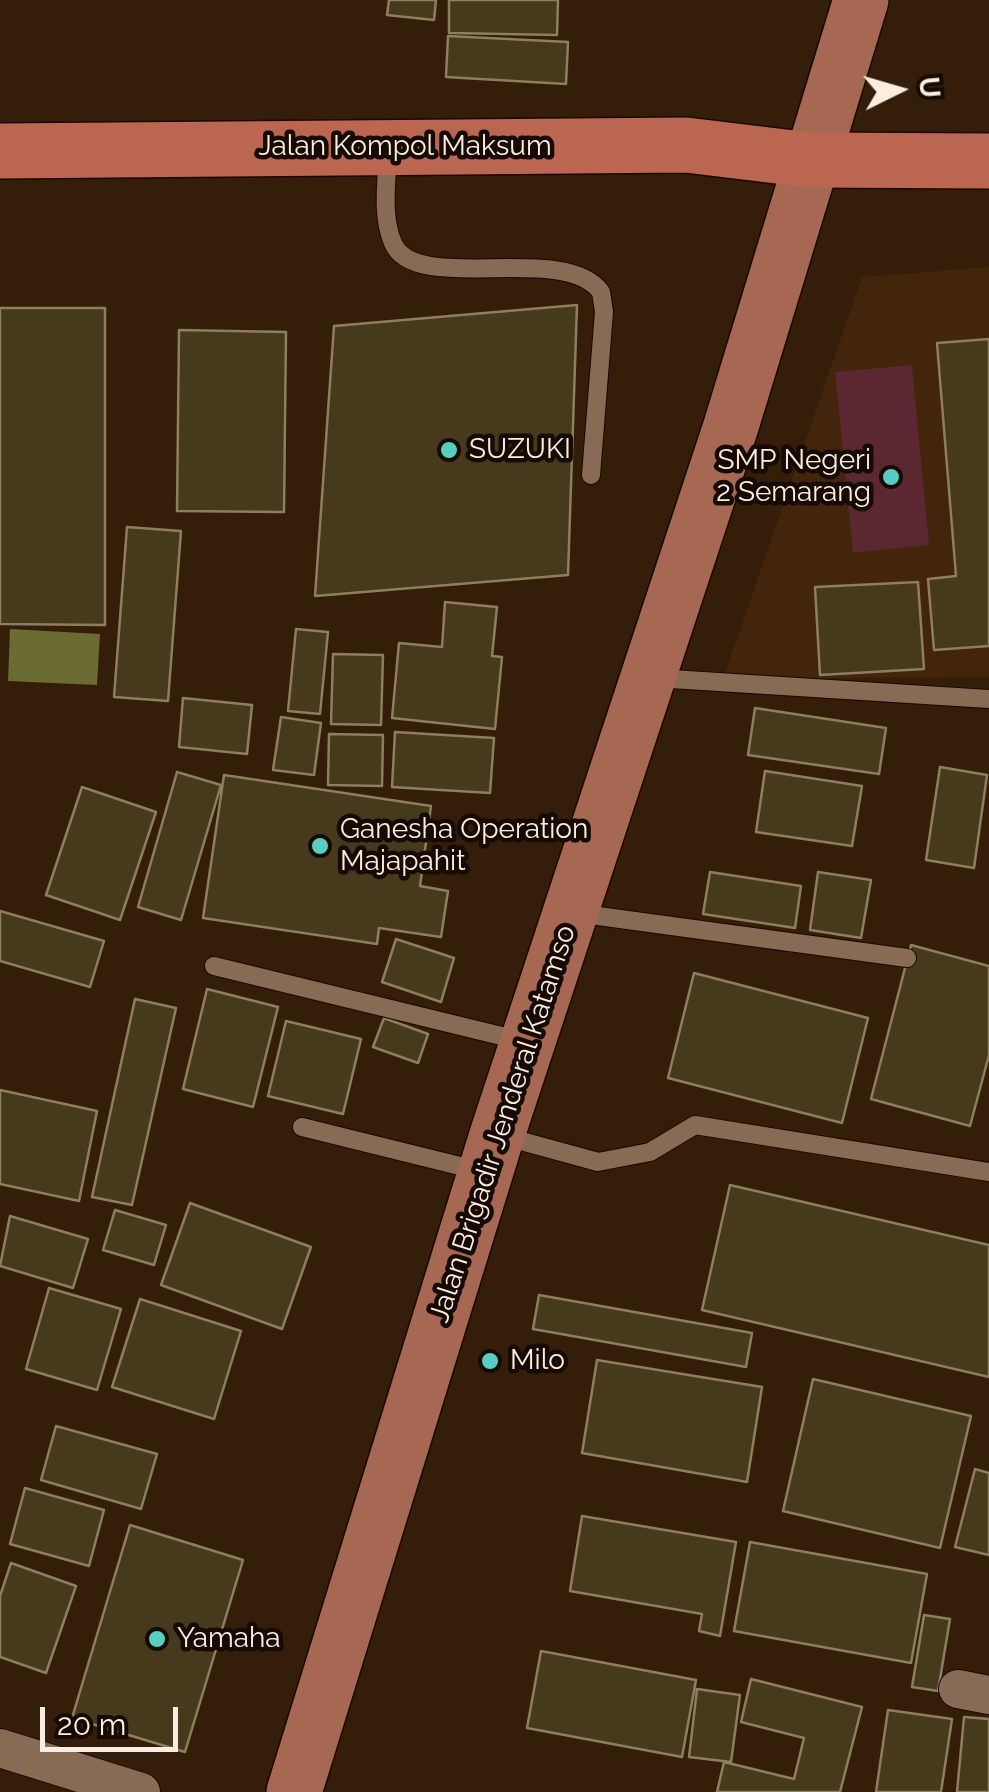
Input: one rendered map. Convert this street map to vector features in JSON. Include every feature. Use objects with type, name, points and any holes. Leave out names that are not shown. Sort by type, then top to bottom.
[{"type":"highway","name":"Jalan Kompol Maksum","points":[[0,151],[686,146],[810,160],[989,160]]},
{"type":"main road","name":"Jalan Brigadir Jenderal Katamso","points":[[294,1792],[491,1153],[732,426],[860,0]]},
{"type":"street","points":[[0,1748],[141,1792]]},
{"type":"lane","points":[[389,146],[386,200],[393,246],[407,258],[457,267],[578,273],[594,281],[601,292],[604,312],[592,476]]},
{"type":"lane","points":[[649,678],[989,699]]},
{"type":"lane","points":[[570,912],[907,958]]},
{"type":"lane","points":[[214,966],[527,1042]]},
{"type":"lane","points":[[302,1128],[491,1153],[598,1162],[650,1152],[694,1125],[989,1172]]},
{"type":"shaded area","name":"SMP Negeri 2 Semarang","points":[[989,267],[989,677],[723,679],[862,277]]},
{"type":"shaded area","points":[[912,365],[929,545],[853,553],[835,372]]},
{"type":"shaded area","points":[[10,629],[100,634],[97,685],[8,681]]},
{"type":"building","points":[[389,0],[436,0],[434,20],[387,15]]},
{"type":"building","points":[[449,0],[558,0],[557,35],[449,33]]},
{"type":"building","points":[[448,36],[568,42],[566,84],[446,77]]},
{"type":"building","name":"SUZUKI","points":[[577,305],[568,575],[315,596],[334,326]]},
{"type":"building","points":[[0,308],[105,308],[105,625],[0,624]]},
{"type":"building","points":[[179,330],[286,332],[284,512],[177,511]]},
{"type":"building","points":[[989,339],[989,646],[934,650],[928,579],[956,576],[937,343]]},
{"type":"building","points":[[127,527],[181,531],[168,701],[114,697]]},
{"type":"building","points":[[918,582],[924,669],[820,675],[815,587]]},
{"type":"building","points":[[445,602],[497,607],[492,656],[502,657],[495,729],[392,718],[399,643],[442,647]]},
{"type":"building","points":[[296,629],[328,632],[320,714],[288,711]]},
{"type":"building","points":[[333,654],[383,655],[381,725],[331,724]]},
{"type":"building","points":[[183,698],[252,705],[247,754],[179,747]]},
{"type":"building","points":[[755,708],[886,728],[879,774],[748,755]]},
{"type":"building","points":[[281,717],[321,723],[314,775],[273,770]]},
{"type":"building","points":[[395,732],[494,738],[490,793],[392,787]]},
{"type":"building","points":[[329,734],[383,735],[382,786],[328,785]]},
{"type":"building","points":[[940,767],[987,775],[974,868],[926,860]]},
{"type":"building","points":[[765,771],[862,786],[852,846],[756,832]]},
{"type":"building","points":[[177,772],[221,785],[181,920],[138,907]]},
{"type":"building","name":"Ganesha Operation Majapahit","points":[[224,775],[431,806],[420,886],[448,891],[441,937],[379,928],[377,944],[203,918]]},
{"type":"building","points":[[82,787],[156,812],[120,920],[46,895]]},
{"type":"building","points":[[710,872],[801,886],[795,928],[703,914]]},
{"type":"building","points":[[818,872],[871,880],[861,938],[810,930]]},
{"type":"building","points":[[0,911],[104,941],[90,987],[0,961]]},
{"type":"building","points":[[396,939],[454,958],[441,1002],[382,982]]},
{"type":"building","points":[[911,945],[989,966],[989,1055],[970,1126],[871,1099]]},
{"type":"building","points":[[694,973],[868,1018],[842,1123],[668,1078]]},
{"type":"building","points":[[207,989],[278,1007],[253,1107],[183,1089]]},
{"type":"building","points":[[135,999],[176,1008],[132,1205],[92,1197]]},
{"type":"building","points":[[384,1018],[428,1034],[418,1063],[373,1047]]},
{"type":"building","points":[[286,1021],[361,1039],[343,1114],[268,1096]]},
{"type":"building","points":[[0,1090],[97,1111],[79,1201],[0,1184]]},
{"type":"building","points":[[730,1185],[989,1245],[989,1377],[702,1310]]},
{"type":"building","points":[[190,1203],[311,1247],[282,1329],[161,1285]]},
{"type":"building","points":[[115,1210],[166,1225],[154,1265],[103,1250]]},
{"type":"building","points":[[10,1216],[88,1239],[73,1288],[0,1266]]},
{"type":"building","points":[[49,1288],[121,1309],[97,1390],[26,1369]]},
{"type":"building","points":[[539,1295],[752,1333],[746,1367],[533,1329]]},
{"type":"building","points":[[140,1299],[241,1331],[214,1419],[112,1387]]},
{"type":"building","points":[[597,1360],[762,1387],[747,1482],[582,1453]]},
{"type":"building","points":[[813,1379],[971,1416],[940,1548],[783,1511]]},
{"type":"building","points":[[56,1426],[157,1454],[141,1509],[41,1480]]},
{"type":"building","points":[[975,1469],[989,1473],[989,1555],[955,1547]]},
{"type":"building","points":[[25,1488],[104,1510],[89,1566],[10,1544]]},
{"type":"building","points":[[582,1516],[736,1542],[720,1636],[699,1631],[702,1614],[570,1591]]},
{"type":"building","name":"Yamaha","points":[[130,1525],[243,1560],[185,1752],[72,1718]]},
{"type":"building","points":[[750,1542],[927,1574],[911,1663],[734,1631]]},
{"type":"building","points":[[11,1563],[76,1586],[46,1673],[0,1657],[0,1596]]},
{"type":"building","points":[[924,1615],[950,1619],[938,1691],[912,1687]]},
{"type":"building","points":[[541,1651],[696,1680],[682,1757],[527,1728]]},
{"type":"building","points":[[751,1679],[862,1707],[840,1792],[717,1792],[724,1762],[794,1779],[804,1738],[741,1722]]},
{"type":"building","points":[[697,1689],[740,1695],[731,1762],[689,1757]]},
{"type":"building","points":[[888,1710],[952,1719],[941,1792],[876,1792]]},
{"type":"building","points":[[964,1717],[989,1719],[989,1792],[957,1792]]},
{"type":"place","name":"SUZUKI","points":[[449,450]]},
{"type":"place","name":"SMP Negeri 2 Semarang","points":[[891,477]]},
{"type":"place","name":"Ganesha Operation Majapahit","points":[[320,846]]},
{"type":"place","name":"Milo","points":[[490,1361]]},
{"type":"place","name":"Yamaha","points":[[157,1639]]}]
